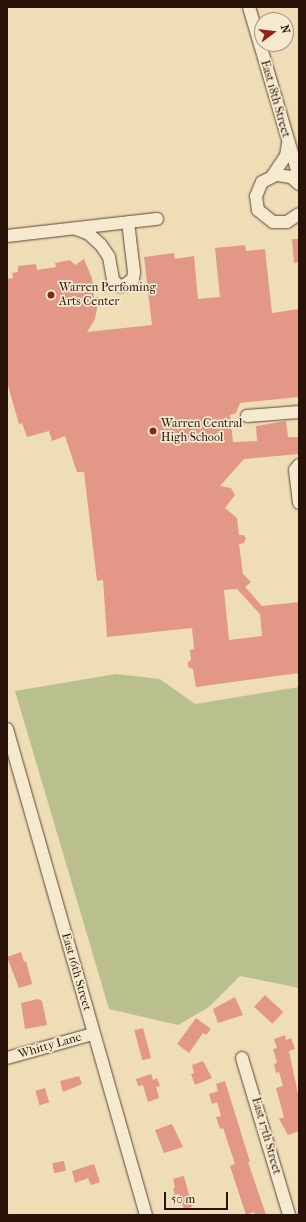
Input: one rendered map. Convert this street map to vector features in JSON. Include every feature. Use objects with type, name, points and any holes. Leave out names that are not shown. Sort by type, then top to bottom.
[{"type":"street","name":"East 18th Street","points":[[249,7],[288,144],[299,177]]},
{"type":"street","points":[[288,144],[286,156],[273,175],[262,182],[258,188],[256,196],[258,210],[273,222],[287,222],[299,215]]},
{"type":"street","points":[[273,175],[291,177],[299,184]]},
{"type":"street","points":[[7,236],[157,219]]},
{"type":"street","points":[[75,228],[89,234],[101,245],[109,257],[113,280],[119,286],[125,285],[133,278],[134,272],[128,222]]},
{"type":"street","points":[[247,416],[299,412]]},
{"type":"street","points":[[299,465],[295,470],[299,503]]},
{"type":"street","name":"East 16th Street","points":[[7,730],[146,1215]]},
{"type":"street","name":"Whitty Lane","points":[[7,1058],[93,1034]]},
{"type":"street","name":"East 17th Street","points":[[242,1058],[289,1215]]},
{"type":"green space","points":[[116,674],[160,679],[195,704],[299,687],[299,988],[240,976],[209,1007],[178,1025],[109,1009],[15,691]]},
{"type":"building","points":[[292,239],[299,239],[299,262],[294,263]]},
{"type":"building","name":"Warren Central High School","points":[[245,245],[246,251],[265,249],[272,313],[299,309],[299,397],[240,403],[236,413],[230,415],[233,442],[257,441],[256,426],[286,421],[288,437],[299,437],[299,454],[244,459],[220,486],[231,488],[235,495],[225,508],[237,518],[239,535],[243,535],[246,538],[244,543],[239,544],[243,574],[251,582],[245,587],[262,606],[299,602],[299,673],[196,687],[193,669],[188,667],[188,662],[191,660],[190,650],[194,649],[192,628],[107,637],[103,580],[97,581],[84,472],[77,472],[65,436],[52,441],[49,431],[27,437],[22,423],[19,424],[7,382],[7,279],[13,278],[12,273],[18,272],[18,266],[36,264],[37,270],[56,267],[55,263],[70,260],[75,265],[84,259],[92,278],[94,297],[99,297],[95,319],[87,332],[152,325],[144,257],[174,253],[175,259],[194,256],[198,299],[220,297],[215,248]],"holes":[[[237,589],[260,614],[262,636],[229,640],[224,590]]]},
{"type":"building","points":[[21,952],[24,962],[26,961],[32,984],[19,988],[7,957]]},
{"type":"building","points":[[265,995],[283,1012],[272,1024],[254,1007]]},
{"type":"building","points":[[235,997],[243,1015],[218,1023],[213,1009]]},
{"type":"building","points":[[38,999],[42,1001],[47,1025],[25,1029],[21,1003]]},
{"type":"building","points":[[196,1018],[211,1029],[206,1035],[203,1033],[189,1053],[177,1044]]},
{"type":"building","points":[[143,1028],[151,1058],[142,1060],[134,1030]]},
{"type":"building","points":[[285,1035],[286,1040],[291,1038],[295,1049],[289,1051],[299,1099],[299,1131],[288,1135],[279,1119],[284,1117],[276,1088],[283,1086],[279,1072],[276,1073],[274,1064],[277,1063],[273,1049],[277,1048],[274,1039]]},
{"type":"building","points":[[203,1061],[212,1078],[195,1085],[191,1074],[194,1073],[192,1065]]},
{"type":"building","points":[[151,1074],[153,1080],[157,1078],[160,1086],[156,1087],[159,1098],[148,1102],[143,1085],[138,1086],[136,1079]]},
{"type":"building","points":[[79,1076],[82,1084],[63,1092],[60,1081]]},
{"type":"building","points":[[225,1081],[250,1162],[248,1162],[266,1215],[255,1215],[254,1212],[246,1215],[230,1166],[235,1164],[223,1128],[220,1129],[216,1117],[221,1116],[217,1102],[212,1104],[209,1094],[218,1091],[216,1084]]},
{"type":"building","points":[[45,1088],[49,1102],[40,1105],[35,1091]]},
{"type":"building","points":[[172,1124],[183,1147],[164,1153],[155,1130]]},
{"type":"building","points":[[64,1161],[66,1171],[54,1173],[52,1163]]},
{"type":"building","points":[[94,1164],[100,1182],[91,1185],[88,1178],[75,1183],[72,1171]]},
{"type":"building","points":[[184,1176],[192,1207],[184,1209],[179,1194],[175,1196],[173,1179]]},
{"type":"place","name":"Warren Perfoming Arts Center","points":[[51,295]]},
{"type":"place","name":"Warren Central High School","points":[[153,431]]}]
